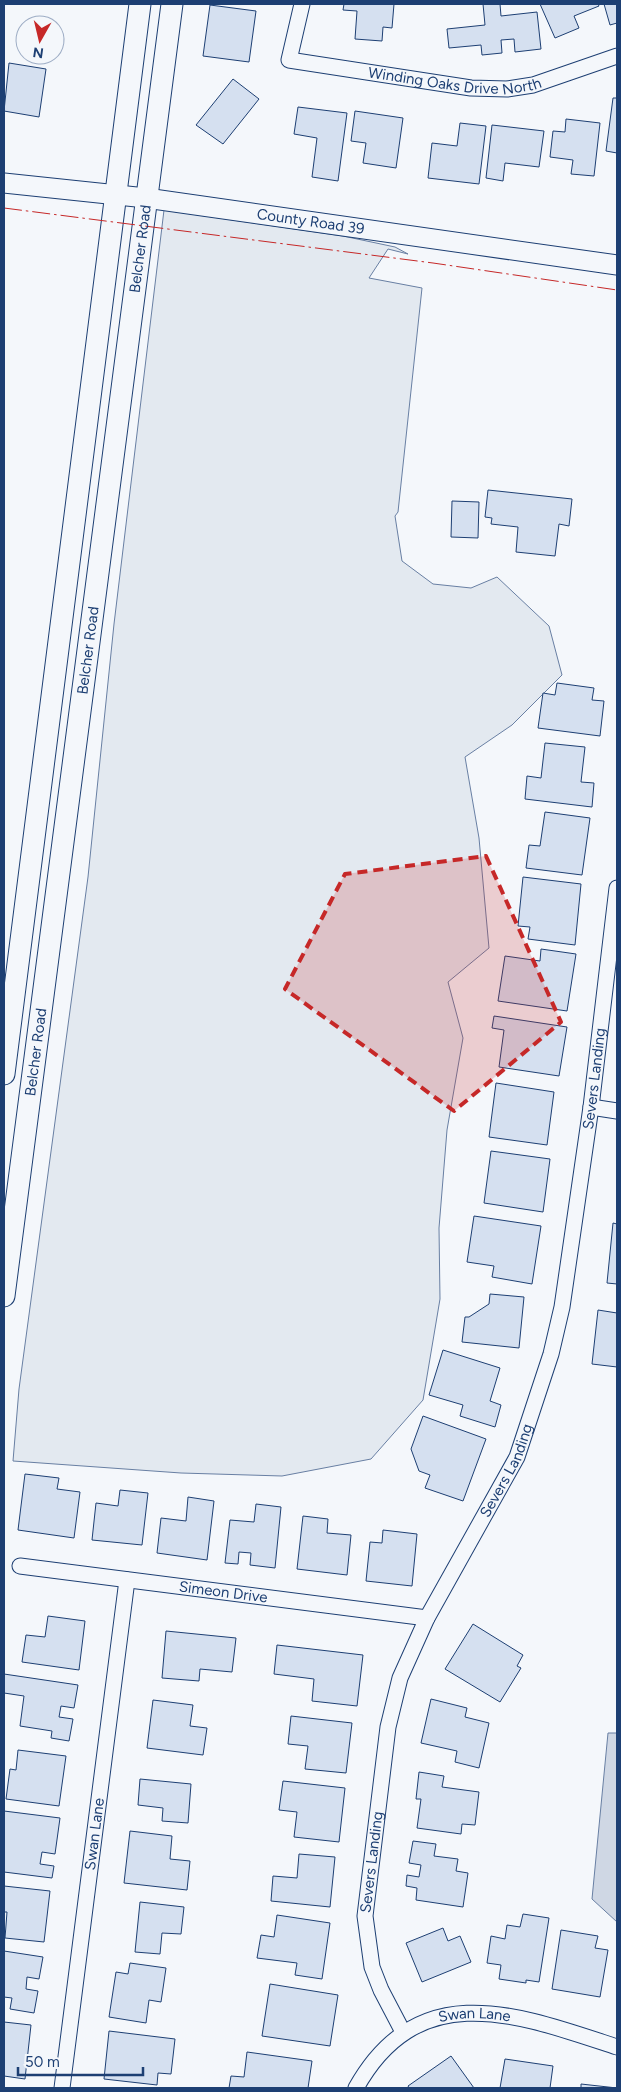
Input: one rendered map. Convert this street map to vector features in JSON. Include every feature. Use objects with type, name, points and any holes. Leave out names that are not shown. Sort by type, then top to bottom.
[{"type":"main road","name":"Belcher Road","points":[[4,1074],[140,4]]},
{"type":"main road","name":"Belcher Road","points":[[4,1296],[172,4]]},
{"type":"street","name":"Winding Oaks Drive North","points":[[302,4],[289,60],[471,88],[507,89],[532,85],[617,56]]},
{"type":"street","name":"County Road 39","points":[[4,183],[146,198],[617,265]]},
{"type":"street","name":"Severs Landing","points":[[403,2032],[381,1990],[372,1967],[365,1916],[388,1727],[400,1678],[427,1618],[517,1457],[551,1354],[562,1307],[591,1107],[617,888]]},
{"type":"street","points":[[591,1107],[617,1111]]},
{"type":"street","name":"Simeon Drive","points":[[20,1566],[427,1618]]},
{"type":"street","name":"Swan Lane","points":[[62,2088],[127,1580]]},
{"type":"street","name":"Swan Lane","points":[[356,2088],[365,2072],[403,2032],[450,2014],[480,2012],[515,2016],[617,2046]]},
{"type":"highlighted area","points":[[486,856],[561,1022],[454,1111],[285,989],[345,874]]},
{"type":"shaded area","points":[[164,210],[343,236],[395,247],[408,254],[388,249],[369,278],[422,288],[398,512],[395,516],[402,561],[433,584],[471,588],[497,577],[549,626],[562,675],[512,725],[465,757],[479,838],[489,948],[448,982],[463,1038],[447,1130],[439,1228],[440,1299],[423,1400],[371,1459],[282,1476],[181,1473],[13,1461],[19,1389],[88,877],[114,624]]},
{"type":"shaded area","points":[[608,1733],[617,1733],[617,1922],[592,1899]]},
{"type":"building","points":[[344,4],[394,4],[392,28],[383,27],[382,41],[355,39],[357,11],[343,10]]},
{"type":"building","points":[[483,4],[500,4],[501,16],[537,12],[541,49],[515,52],[514,39],[501,40],[502,53],[482,55],[481,45],[449,48],[447,29],[485,25]]},
{"type":"building","points":[[540,4],[598,4],[599,6],[574,16],[579,28],[555,38]]},
{"type":"building","points":[[604,4],[617,4],[617,23],[610,25]]},
{"type":"building","points":[[210,5],[256,11],[249,62],[203,56]]},
{"type":"building","points":[[9,63],[46,69],[39,117],[4,111]]},
{"type":"building","points":[[233,79],[259,99],[223,144],[196,125]]},
{"type":"building","points":[[613,98],[617,98],[617,153],[606,151]]},
{"type":"building","points":[[298,107],[347,113],[338,181],[312,177],[317,138],[294,134]]},
{"type":"building","points":[[355,111],[403,118],[396,168],[363,163],[366,143],[351,141]]},
{"type":"building","points":[[566,119],[600,123],[594,176],[571,174],[573,160],[550,157],[553,131],[565,132]]},
{"type":"building","points":[[460,123],[486,126],[479,184],[428,178],[432,143],[457,146]]},
{"type":"building","points":[[492,125],[544,131],[539,167],[505,163],[503,181],[486,178]]},
{"type":"building","points":[[488,490],[572,499],[569,526],[559,524],[555,556],[516,552],[518,527],[491,524],[492,518],[485,517]]},
{"type":"building","points":[[452,501],[479,502],[478,538],[451,537]]},
{"type":"building","points":[[557,683],[594,688],[592,700],[604,701],[600,736],[538,728],[543,693],[555,695]]},
{"type":"building","points":[[545,743],[585,747],[581,782],[594,783],[592,807],[525,799],[527,776],[541,778]]},
{"type":"building","points":[[545,812],[590,818],[582,875],[526,868],[529,845],[540,846]]},
{"type":"building","points":[[523,877],[581,884],[575,945],[528,939],[530,927],[518,926]]},
{"type":"building","points":[[541,949],[576,954],[567,1011],[498,1001],[505,956],[540,961]]},
{"type":"building","points":[[494,1016],[567,1027],[559,1076],[499,1067],[504,1030],[492,1028]]},
{"type":"building","points":[[496,1083],[554,1092],[547,1145],[489,1137]]},
{"type":"building","points":[[491,1151],[550,1159],[543,1212],[484,1203]]},
{"type":"building","points":[[474,1216],[541,1226],[532,1284],[492,1277],[494,1266],[467,1262]]},
{"type":"building","points":[[613,1223],[617,1224],[617,1284],[607,1283]]},
{"type":"building","points":[[490,1294],[524,1297],[519,1348],[462,1342],[465,1317],[469,1317],[489,1304]]},
{"type":"building","points":[[598,1310],[617,1313],[617,1367],[592,1364]]},
{"type":"building","points":[[443,1350],[500,1368],[490,1401],[501,1405],[495,1427],[460,1416],[463,1405],[429,1395]]},
{"type":"building","points":[[423,1416],[486,1439],[463,1501],[425,1488],[430,1475],[419,1471],[411,1449]]},
{"type":"building","points":[[25,1474],[59,1478],[57,1489],[80,1492],[74,1538],[18,1530]]},
{"type":"building","points":[[120,1490],[148,1493],[142,1545],[92,1540],[96,1503],[118,1506]]},
{"type":"building","points":[[188,1497],[214,1501],[207,1560],[157,1553],[161,1518],[186,1521]]},
{"type":"building","points":[[256,1504],[281,1507],[275,1568],[250,1565],[251,1553],[239,1552],[238,1564],[225,1563],[230,1520],[254,1522]]},
{"type":"building","points":[[303,1516],[328,1519],[327,1533],[351,1535],[347,1575],[297,1569]]},
{"type":"building","points":[[383,1530],[417,1534],[412,1586],[366,1581],[370,1542],[382,1543]]},
{"type":"building","points":[[48,1616],[85,1621],[79,1670],[22,1662],[26,1635],[45,1637]]},
{"type":"building","points":[[473,1624],[523,1655],[517,1666],[521,1668],[500,1702],[445,1669]]},
{"type":"building","points":[[166,1631],[236,1638],[232,1672],[200,1669],[199,1681],[162,1678]]},
{"type":"building","points":[[277,1645],[363,1655],[357,1706],[312,1701],[314,1679],[274,1674]]},
{"type":"building","points":[[4,1674],[78,1685],[74,1708],[61,1706],[59,1717],[73,1719],[69,1741],[51,1738],[52,1731],[20,1726],[24,1696],[4,1693]]},
{"type":"building","points":[[431,1699],[467,1708],[465,1717],[489,1723],[479,1768],[455,1762],[457,1751],[421,1743]]},
{"type":"building","points":[[153,1700],[193,1705],[190,1726],[207,1728],[203,1755],[147,1748]]},
{"type":"building","points":[[291,1716],[352,1723],[346,1773],[305,1769],[308,1746],[288,1744]]},
{"type":"building","points":[[18,1750],[66,1756],[59,1806],[6,1799],[10,1769],[16,1770]]},
{"type":"building","points":[[419,1772],[444,1776],[442,1787],[479,1792],[475,1825],[462,1824],[461,1834],[417,1828],[421,1799],[416,1799]]},
{"type":"building","points":[[140,1779],[191,1784],[188,1823],[162,1821],[163,1808],[138,1805]]},
{"type":"building","points":[[283,1781],[345,1788],[339,1842],[294,1837],[297,1812],[279,1810]]},
{"type":"building","points":[[4,1811],[60,1818],[55,1854],[42,1852],[40,1864],[54,1866],[52,1878],[4,1872]]},
{"type":"building","points":[[130,1831],[172,1836],[170,1859],[190,1861],[187,1890],[124,1883]]},
{"type":"building","points":[[413,1841],[436,1844],[434,1856],[458,1859],[456,1871],[468,1873],[463,1907],[416,1900],[417,1888],[406,1886],[407,1875],[419,1877],[421,1865],[409,1863]]},
{"type":"building","points":[[299,1854],[335,1857],[330,1907],[271,1901],[273,1876],[297,1878]]},
{"type":"building","points":[[4,1886],[50,1891],[44,1942],[5,1938],[7,1912],[4,1912]]},
{"type":"building","points":[[140,1902],[184,1907],[181,1934],[162,1933],[160,1954],[135,1952]]},
{"type":"building","points":[[523,1914],[549,1918],[539,1982],[526,1980],[526,1983],[499,1979],[501,1965],[487,1963],[491,1936],[505,1939],[507,1925],[520,1927]]},
{"type":"building","points":[[277,1915],[330,1923],[322,1979],[295,1975],[297,1963],[257,1958],[261,1935],[274,1937]]},
{"type":"building","points":[[443,1928],[448,1941],[460,1936],[471,1962],[422,1982],[406,1943]]},
{"type":"building","points":[[561,1930],[598,1936],[595,1948],[608,1950],[600,1997],[552,1989]]},
{"type":"building","points":[[4,1951],[43,1957],[39,1979],[27,1977],[26,1989],[38,1991],[34,2013],[10,2009],[12,1998],[4,1997]]},
{"type":"building","points":[[130,1963],[166,1968],[161,2002],[149,2000],[146,2023],[109,2017],[116,1972],[128,1974]]},
{"type":"building","points":[[270,1984],[338,1995],[330,2046],[262,2036]]},
{"type":"building","points":[[4,2022],[31,2025],[25,2079],[4,2076]]},
{"type":"building","points":[[109,2031],[175,2039],[171,2074],[158,2073],[157,2085],[104,2079]]},
{"type":"building","points":[[247,2052],[312,2061],[308,2088],[229,2088],[231,2076],[244,2077]]},
{"type":"building","points":[[451,2056],[474,2088],[409,2088],[408,2086]]},
{"type":"building","points":[[505,2059],[553,2066],[550,2088],[500,2088]]},
{"type":"building","points":[[581,2084],[617,2088],[581,2088]]},
{"type":"power","points":[[4,208],[433,263],[617,290]]}]
